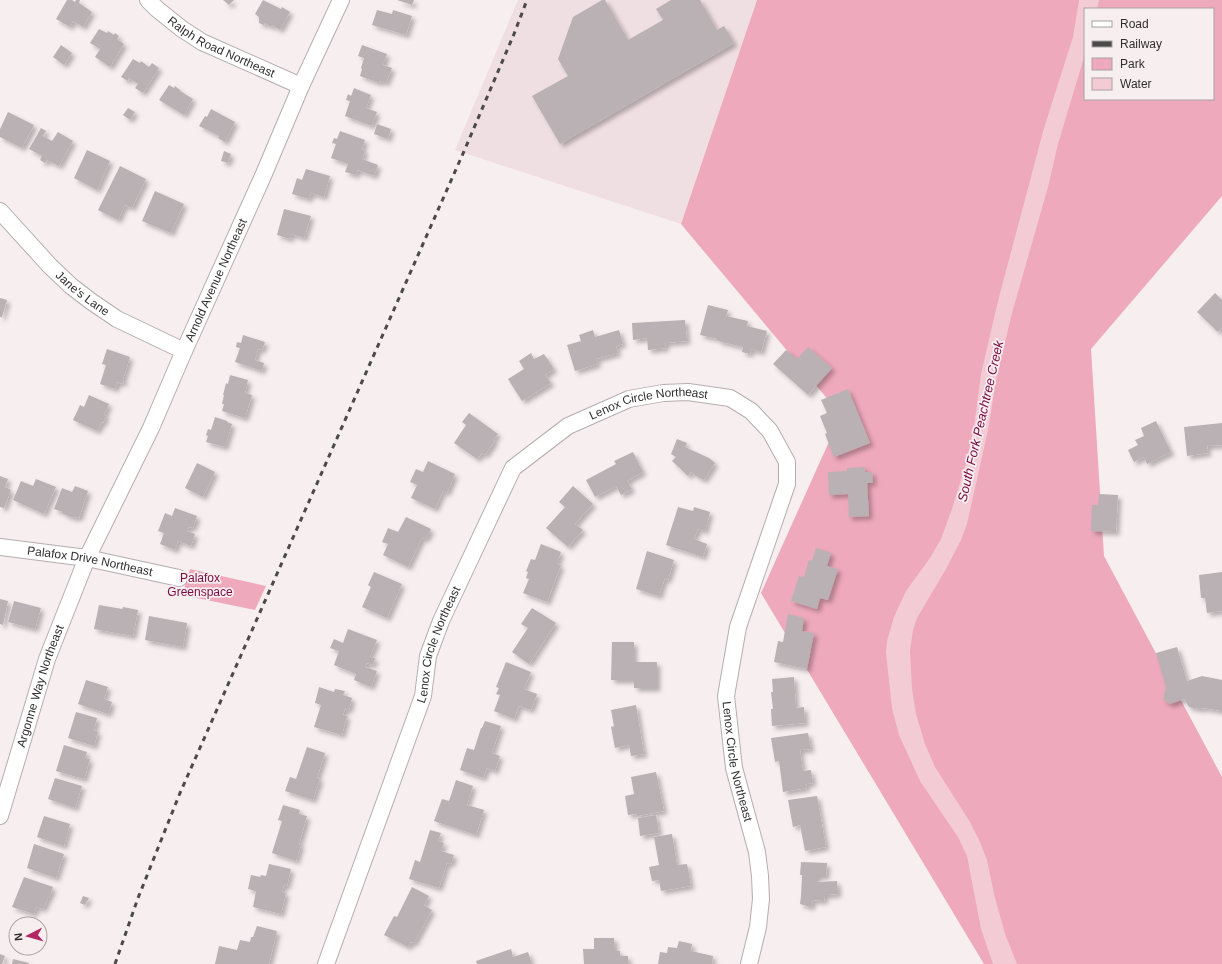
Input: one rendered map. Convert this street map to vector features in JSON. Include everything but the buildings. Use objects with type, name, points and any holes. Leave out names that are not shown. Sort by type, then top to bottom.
[{"type":"street","name":"Ralph Road Northeast","points":[[148,0],[182,29],[202,42],[301,86]]},
{"type":"street","name":"Arnold Avenue Northeast","points":[[87,558],[151,428],[263,176],[301,86],[341,0]]},
{"type":"street","name":"Jane's Lane","points":[[0,210],[50,266],[71,286],[117,319],[184,351]]},
{"type":"street","name":"Lenox Circle Northeast","points":[[326,964],[423,696],[428,656],[441,620],[513,468],[568,426],[629,399],[663,393],[688,392],[730,398],[751,411],[770,431],[787,462],[787,484],[738,627],[726,696],[734,768],[757,852],[760,876],[761,900],[758,927],[749,964]]},
{"type":"street","name":"Palafox Drive Northeast","points":[[0,547],[87,558],[179,578]]},
{"type":"street","name":"Argonne Way Northeast","points":[[0,816],[46,659],[87,558]]},
{"type":"shaded area","points":[[518,0],[757,0],[681,224],[455,150]]},
{"type":"green space","points":[[757,0],[1222,0],[1222,196],[1091,349],[1104,556],[1222,777],[1222,964],[984,964],[761,593],[841,415],[681,224]]},
{"type":"green space","name":"Palafox Greenspace","points":[[190,569],[266,586],[255,610],[182,595]]},
{"type":"water","name":"South Fork Peachtree Creek","points":[[1079,0],[1099,0],[1097,8],[1084,8],[1084,57],[1058,144],[1048,187],[1012,313],[997,375],[988,430],[967,524],[961,540],[946,569],[917,618],[913,630],[910,651],[912,689],[916,714],[925,744],[935,767],[970,822],[979,840],[987,860],[994,894],[1005,934],[1017,964],[993,964],[981,929],[967,856],[958,837],[920,781],[899,735],[892,708],[886,653],[887,641],[894,617],[906,591],[930,558],[941,539],[952,509],[967,460],[975,420],[981,374],[998,301],[1044,128],[1073,37]]},
{"type":"railway","points":[[115,964],[138,898],[180,793],[465,149],[527,0]]}]
